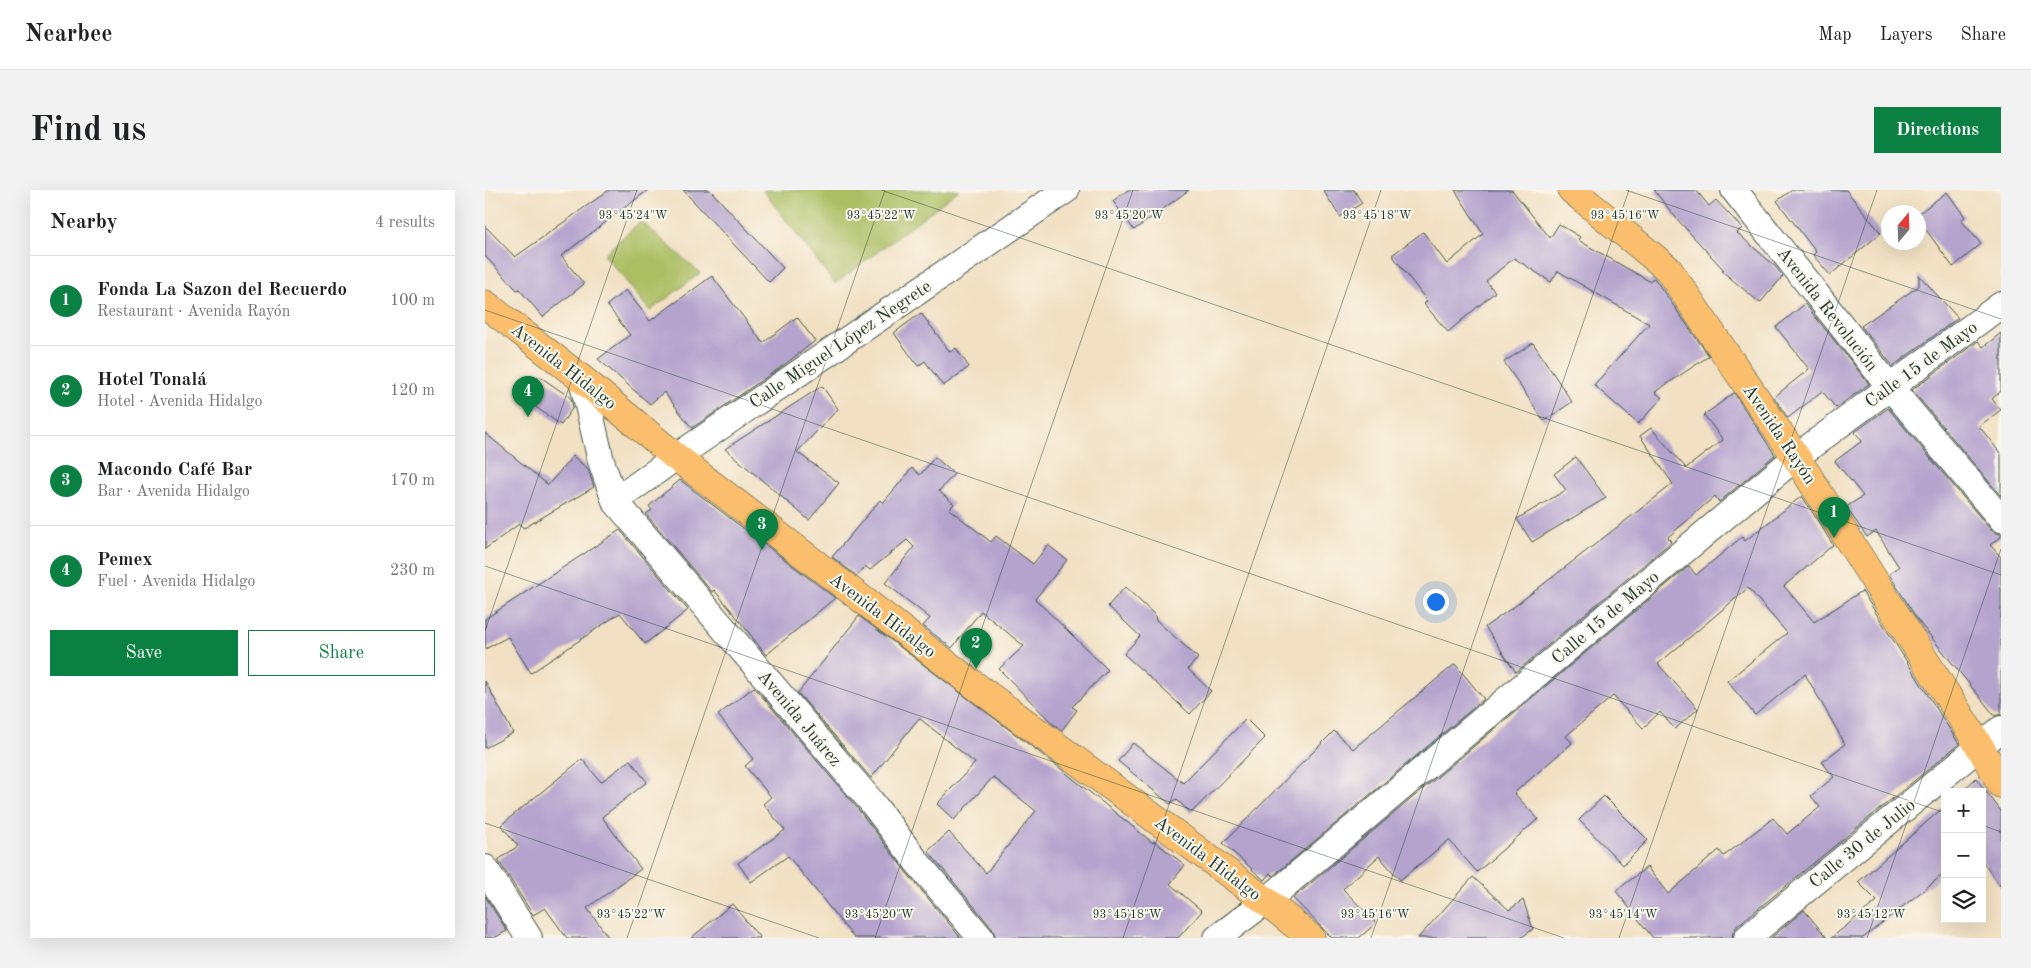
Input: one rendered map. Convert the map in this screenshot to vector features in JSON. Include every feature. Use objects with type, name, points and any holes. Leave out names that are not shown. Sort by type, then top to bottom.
[{"type":"main road","name":"Avenida Rayón","points":[[1572,190],[1668,269],[1796,456],[1980,747],[2001,784]]},
{"type":"main road","name":"Avenida Hidalgo","points":[[485,304],[582,379],[676,457],[973,684],[1266,901],[1294,928],[1311,938]]},
{"type":"street","name":"Calle Miguel López Negrete","points":[[615,501],[676,457],[1066,190]]},
{"type":"street","name":"Avenida Revolución","points":[[1734,190],[1890,387],[2001,519]]},
{"type":"street","name":"Calle 15 de Mayo","points":[[1217,938],[1266,901],[1796,456],[2001,305]]},
{"type":"street","points":[[582,379],[599,453],[615,501]]},
{"type":"street","name":"Avenida Juárez","points":[[615,501],[870,800],[917,862],[981,938]]},
{"type":"street","name":"Calle 30 de Julio","points":[[1747,938],[2001,729]]},
{"type":"street","points":[[485,868],[529,938]]},
{"type":"green space","points":[[763,190],[959,190],[835,284]]},
{"type":"green space","points":[[641,221],[700,273],[650,311],[604,254]]},
{"type":"building","points":[[609,190],[648,190],[561,256],[584,284],[543,317],[519,289],[517,290],[485,256],[485,226],[515,257]]},
{"type":"building","points":[[683,190],[710,190],[783,268],[769,282]]},
{"type":"building","points":[[1128,190],[1189,190],[1134,230],[1113,201]]},
{"type":"building","points":[[1323,190],[1354,190],[1362,203],[1340,217]]},
{"type":"building","points":[[1455,190],[1512,190],[1550,238],[1559,224],[1580,237],[1578,240],[1649,281],[1654,278],[1709,356],[1655,392],[1662,398],[1638,424],[1594,385],[1649,324],[1558,271],[1551,282],[1514,258],[1486,281],[1495,292],[1448,332],[1424,304],[1427,301],[1392,255],[1423,232],[1447,264],[1483,234]]},
{"type":"building","points":[[1654,190],[1696,190],[1709,206],[1716,200],[1742,228],[1737,233],[1774,265],[1783,276],[1760,303],[1722,271],[1724,270],[1676,218]]},
{"type":"building","points":[[1792,190],[1846,190],[1881,233],[1830,275],[1813,255],[1816,252],[1777,201]]},
{"type":"building","points":[[1947,192],[1965,217],[1961,220],[1981,244],[1953,267],[1926,230],[1926,208]]},
{"type":"building","points":[[1919,275],[1958,318],[1893,366],[1861,326],[1919,286]]},
{"type":"building","points":[[712,276],[763,343],[797,317],[815,341],[784,365],[692,428],[664,392],[650,404],[598,359],[630,335],[607,305],[626,290],[650,321]]},
{"type":"building","points":[[1805,304],[1869,384],[1836,408],[1822,391],[1788,418],[1774,397],[1809,369],[1776,327]]},
{"type":"building","points":[[921,313],[950,352],[956,348],[969,367],[943,386],[925,361],[918,366],[894,333]]},
{"type":"building","points":[[2001,333],[2001,391],[1992,399],[2001,410],[1979,426],[2001,454],[2001,496],[1912,390],[1978,341],[1983,347]]},
{"type":"building","points":[[1533,343],[1572,402],[1544,421],[1504,362]]},
{"type":"building","points":[[539,376],[571,398],[573,407],[561,425],[523,398]]},
{"type":"building","points":[[822,386],[838,409],[797,452],[839,483],[809,520],[725,449]]},
{"type":"building","points":[[1734,393],[1775,455],[1719,502],[1715,496],[1668,537],[1671,542],[1516,672],[1485,627],[1673,484],[1640,436],[1651,428],[1686,468],[1723,440],[1704,415]]},
{"type":"building","points":[[1888,408],[1990,529],[1995,533],[2001,534],[2001,537],[1990,545],[2001,557],[2001,714],[1995,716],[1919,622],[1889,574],[1899,567],[1876,531],[1867,537],[1846,507],[1863,496],[1835,461],[1862,441],[1855,432]]},
{"type":"building","points":[[485,433],[548,485],[573,456],[588,469],[594,487],[524,528],[519,524],[485,549]]},
{"type":"building","points":[[935,457],[954,474],[939,491],[954,504],[949,509],[991,542],[996,536],[1033,564],[1048,545],[1067,560],[1035,599],[1108,670],[1072,707],[1077,710],[1062,730],[1052,723],[999,669],[1024,646],[981,611],[952,648],[923,626],[930,618],[885,583],[914,547],[907,540],[870,570],[865,566],[857,576],[832,557],[880,500],[883,503],[912,468],[920,475]]},
{"type":"building","points":[[1576,457],[1606,498],[1532,542],[1517,519],[1566,490],[1554,474]]},
{"type":"building","points":[[680,480],[835,598],[766,655],[714,590],[712,592],[646,514],[652,510],[649,506]]},
{"type":"building","points":[[1802,496],[1833,545],[1784,586],[1814,622],[1862,591],[1959,744],[1737,926],[1732,938],[1653,938],[1616,891],[1647,867],[1668,894],[1719,850],[1724,856],[1773,818],[1787,834],[1820,807],[1811,796],[1834,777],[1822,762],[1845,744],[1805,674],[1755,715],[1727,681],[1787,633],[1748,588],[1658,664],[1698,709],[1675,729],[1660,712],[1643,728],[1613,696],[1566,736],[1572,743],[1514,793],[1538,819],[1477,872],[1449,840],[1400,880],[1379,856],[1343,889],[1376,923],[1359,938],[1332,938],[1293,898],[1689,566],[1696,575],[1742,537],[1745,541]]},
{"type":"building","points":[[620,530],[688,610],[645,644],[620,613],[531,673],[508,637],[485,649],[485,619]]},
{"type":"building","points":[[1125,587],[1157,617],[1155,619],[1198,658],[1188,669],[1211,691],[1190,714],[1124,654],[1140,636],[1108,606]]},
{"type":"building","points":[[859,616],[1056,765],[1153,843],[1154,841],[1185,865],[1170,884],[1202,911],[1178,938],[996,938],[992,928],[928,851],[949,832],[986,873],[1036,811],[993,777],[954,820],[937,804],[975,763],[919,718],[871,778],[798,693]]},
{"type":"building","points":[[1455,664],[1484,699],[1273,876],[1270,873],[1264,880],[1223,843],[1334,731],[1353,749]]},
{"type":"building","points":[[485,681],[513,733],[485,748]]},
{"type":"building","points":[[754,687],[858,809],[906,872],[961,938],[854,938],[788,856],[751,882],[738,863],[785,830],[763,804],[771,797],[745,766],[753,759],[718,715]]},
{"type":"building","points":[[1246,719],[1265,738],[1191,813],[1176,799],[1170,804],[1118,761],[1133,743],[1183,783]]},
{"type":"building","points":[[582,759],[601,782],[630,760],[647,782],[602,817],[641,869],[587,908],[609,938],[567,938],[545,908],[533,915],[498,860],[518,846],[501,825]]},
{"type":"building","points":[[1976,778],[1984,788],[1965,788]]},
{"type":"building","points":[[1986,791],[2001,811],[2001,887],[1986,866]]},
{"type":"building","points":[[1604,796],[1648,840],[1623,865],[1579,820]]},
{"type":"building","points":[[1941,809],[1941,876],[1863,938],[1831,938],[1877,901],[1858,882]]},
{"type":"building","points":[[1473,877],[1509,910],[1523,900],[1533,929],[1521,938],[1418,938]]},
{"type":"building","points":[[485,896],[507,931],[494,938],[485,938]]},
{"type":"building","points":[[732,904],[760,938],[691,938]]},
{"type":"building","points":[[1804,910],[1827,938],[1771,938]]},
{"type":"place","name":"Pemex","points":[[528,417]]},
{"type":"place","name":"Fonda La Sazon del Recuerdo","points":[[1834,538]]},
{"type":"place","name":"Macondo Café Bar","points":[[762,550]]},
{"type":"place","name":"Hotel Tonalá","points":[[976,669]]}]
